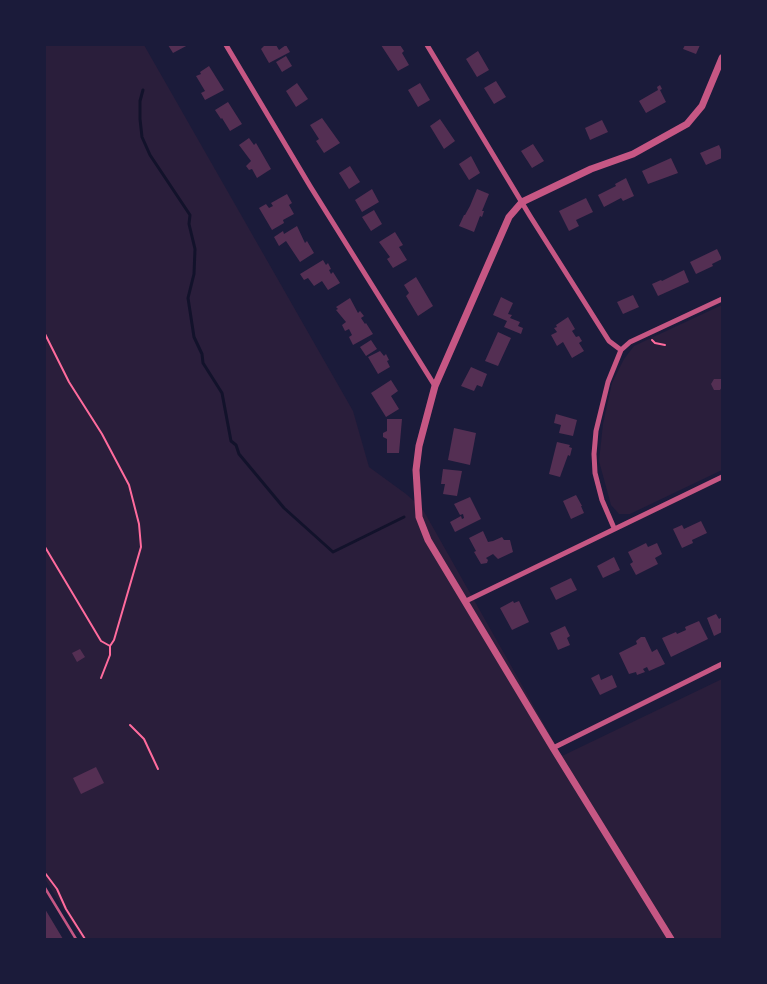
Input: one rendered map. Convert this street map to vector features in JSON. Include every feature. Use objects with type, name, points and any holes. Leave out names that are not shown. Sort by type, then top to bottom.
[{"type":"street","points":[[226,45],[310,186],[435,386]]},
{"type":"street","points":[[428,45],[522,202],[609,341],[620,350]]},
{"type":"street","points":[[671,939],[428,540],[419,517],[416,470],[419,446],[435,386],[509,217],[522,202],[591,169],[634,154],[687,124],[702,106],[722,58]]},
{"type":"street","points":[[614,528],[602,500],[595,473],[594,454],[596,431],[608,382],[620,350],[630,342],[722,299]]},
{"type":"street","points":[[466,601],[722,477]]},
{"type":"street","points":[[553,748],[722,664]]},
{"type":"lane","points":[[45,888],[76,939]]},
{"type":"path","points":[[45,334],[129,485],[139,524],[141,547],[116,632],[110,646],[110,655],[101,678]]},
{"type":"path","points":[[647,334],[655,343],[665,345]]},
{"type":"path","points":[[45,547],[101,641],[110,646]]},
{"type":"path","points":[[130,725],[144,739],[158,769]]},
{"type":"path","points":[[45,873],[57,889],[85,939]]},
{"type":"shaded area","points":[[45,45],[144,45],[353,411],[369,467],[422,508],[562,756],[722,679],[722,939],[82,939],[45,879]]},
{"type":"shaded area","points":[[722,305],[722,470],[630,514],[619,514],[611,505],[599,461],[603,424],[612,383],[624,359],[634,346]]},
{"type":"building","points":[[168,45],[188,45],[173,53]]},
{"type":"building","points":[[265,45],[276,45],[279,50],[286,45],[290,52],[269,63],[261,49]]},
{"type":"building","points":[[381,45],[400,45],[409,65],[398,71]]},
{"type":"building","points":[[685,45],[700,45],[696,54],[683,49]]},
{"type":"building","points":[[478,51],[489,70],[477,77],[466,59]]},
{"type":"building","points":[[286,56],[292,66],[282,72],[276,62]]},
{"type":"building","points":[[209,66],[224,90],[205,100],[201,93],[205,91],[196,76]]},
{"type":"building","points":[[496,81],[506,97],[494,104],[484,88]]},
{"type":"building","points":[[297,83],[308,99],[296,107],[286,91]]},
{"type":"building","points":[[420,83],[430,100],[418,107],[408,90]]},
{"type":"building","points":[[660,85],[662,89],[660,90],[666,102],[646,113],[639,101],[658,90],[657,87]]},
{"type":"building","points":[[228,102],[242,124],[230,131],[215,110]]},
{"type":"building","points":[[322,118],[340,143],[324,153],[316,141],[319,139],[310,125]]},
{"type":"building","points":[[440,119],[455,141],[444,149],[430,126]]},
{"type":"building","points":[[602,120],[608,132],[590,140],[585,128]]},
{"type":"building","points":[[249,138],[254,145],[256,143],[271,169],[257,178],[252,169],[249,170],[246,166],[251,161],[239,145]]},
{"type":"building","points":[[533,144],[544,161],[532,168],[521,151]]},
{"type":"building","points":[[719,145],[722,158],[706,165],[700,153]]},
{"type":"building","points":[[471,156],[480,173],[469,180],[459,164]]},
{"type":"building","points":[[671,158],[678,173],[648,184],[642,171]]},
{"type":"building","points":[[350,166],[360,182],[349,189],[339,173]]},
{"type":"building","points":[[626,178],[634,196],[623,201],[621,198],[604,207],[598,195],[616,186],[615,184]]},
{"type":"building","points":[[372,189],[379,202],[362,212],[355,200]]},
{"type":"building","points":[[477,189],[489,194],[482,211],[484,211],[482,217],[480,216],[474,232],[459,226]]},
{"type":"building","points":[[287,194],[292,203],[289,205],[294,214],[283,220],[284,223],[272,230],[259,208],[266,204],[269,208],[273,206],[271,203]]},
{"type":"building","points":[[586,198],[593,212],[576,220],[579,226],[569,231],[559,211]]},
{"type":"building","points":[[374,210],[382,224],[371,231],[362,217]]},
{"type":"building","points":[[297,226],[305,243],[307,241],[314,253],[300,262],[286,241],[279,246],[274,237],[283,231],[284,234]]},
{"type":"building","points":[[395,232],[403,245],[399,247],[407,260],[393,268],[387,259],[390,257],[379,242]]},
{"type":"building","points":[[717,249],[722,259],[712,264],[713,266],[696,274],[690,262]]},
{"type":"building","points":[[323,260],[326,265],[328,263],[331,274],[333,272],[340,283],[328,290],[322,281],[314,286],[308,278],[304,280],[300,274]]},
{"type":"building","points":[[684,270],[689,282],[658,296],[652,284]]},
{"type":"building","points":[[416,277],[433,306],[418,316],[406,296],[409,293],[404,285]]},
{"type":"building","points":[[633,295],[639,307],[623,314],[617,302]]},
{"type":"building","points":[[501,297],[513,303],[508,314],[512,315],[510,318],[520,322],[518,326],[523,328],[521,334],[504,327],[507,321],[493,315]]},
{"type":"building","points":[[350,298],[358,313],[360,311],[364,316],[361,318],[373,334],[353,345],[349,337],[352,335],[349,329],[345,331],[342,325],[346,322],[336,310],[338,309],[336,307]]},
{"type":"building","points":[[568,317],[575,329],[572,331],[582,341],[579,343],[584,351],[572,358],[563,342],[557,346],[551,335],[557,332],[554,328],[557,327],[556,325]]},
{"type":"building","points":[[498,332],[511,338],[498,366],[485,361]]},
{"type":"building","points":[[371,340],[377,349],[366,356],[360,347]]},
{"type":"building","points":[[380,351],[384,356],[386,354],[390,367],[378,374],[368,357]]},
{"type":"building","points":[[471,367],[487,374],[482,387],[477,385],[474,391],[461,386]]},
{"type":"building","points":[[714,379],[721,379],[722,387],[720,390],[714,390],[711,384]]},
{"type":"building","points":[[391,380],[398,391],[391,396],[399,409],[386,417],[371,393]]},
{"type":"building","points":[[556,414],[577,420],[573,436],[559,433],[561,425],[554,423]]},
{"type":"building","points":[[387,419],[402,419],[399,453],[387,453],[387,439],[383,437],[383,433],[387,431]]},
{"type":"building","points":[[454,428],[476,433],[470,465],[448,460]]},
{"type":"building","points":[[557,442],[570,445],[569,447],[572,448],[560,477],[549,474]]},
{"type":"building","points":[[443,469],[462,471],[457,496],[443,494],[445,484],[441,484]]},
{"type":"building","points":[[576,495],[584,513],[571,519],[563,501]]},
{"type":"building","points":[[470,497],[481,519],[455,532],[450,522],[461,516],[462,519],[464,518],[463,514],[460,515],[454,504]]},
{"type":"building","points":[[701,521],[707,533],[692,540],[693,543],[682,548],[673,529],[682,525],[684,529]]},
{"type":"building","points":[[483,531],[488,542],[502,537],[504,540],[510,540],[513,552],[498,559],[493,554],[486,558],[488,560],[487,563],[481,564],[469,538]]},
{"type":"building","points":[[646,543],[648,547],[657,543],[662,554],[655,558],[658,564],[636,575],[630,564],[633,562],[628,552]]},
{"type":"building","points":[[614,557],[620,570],[603,578],[597,566]]},
{"type":"building","points":[[571,578],[577,590],[556,600],[550,588]]},
{"type":"building","points":[[513,601],[514,603],[519,601],[529,622],[512,630],[500,608]]},
{"type":"building","points":[[716,614],[719,619],[722,617],[722,632],[714,636],[707,618]]},
{"type":"building","points":[[699,621],[708,639],[671,657],[662,638],[686,630],[685,627]]},
{"type":"building","points":[[565,626],[570,636],[567,638],[570,645],[558,650],[550,633]]},
{"type":"building","points":[[641,637],[645,637],[652,652],[657,649],[665,664],[649,671],[647,667],[643,669],[645,672],[637,675],[636,672],[629,674],[619,653],[637,644],[636,641]]},
{"type":"building","points":[[80,649],[85,657],[77,662],[72,653]]},
{"type":"building","points":[[599,674],[601,680],[612,675],[617,687],[600,695],[591,678]]},
{"type":"building","points":[[96,767],[104,783],[81,794],[73,778]]},
{"type":"building","points":[[45,909],[63,939],[45,939]]},
{"type":"waterway","points":[[143,90],[140,101],[142,137],[150,155],[190,215],[189,224],[195,249],[194,274],[188,298],[194,337],[202,354],[203,363],[222,393],[231,441],[236,445],[239,454],[284,508],[333,552],[404,517]]}]
